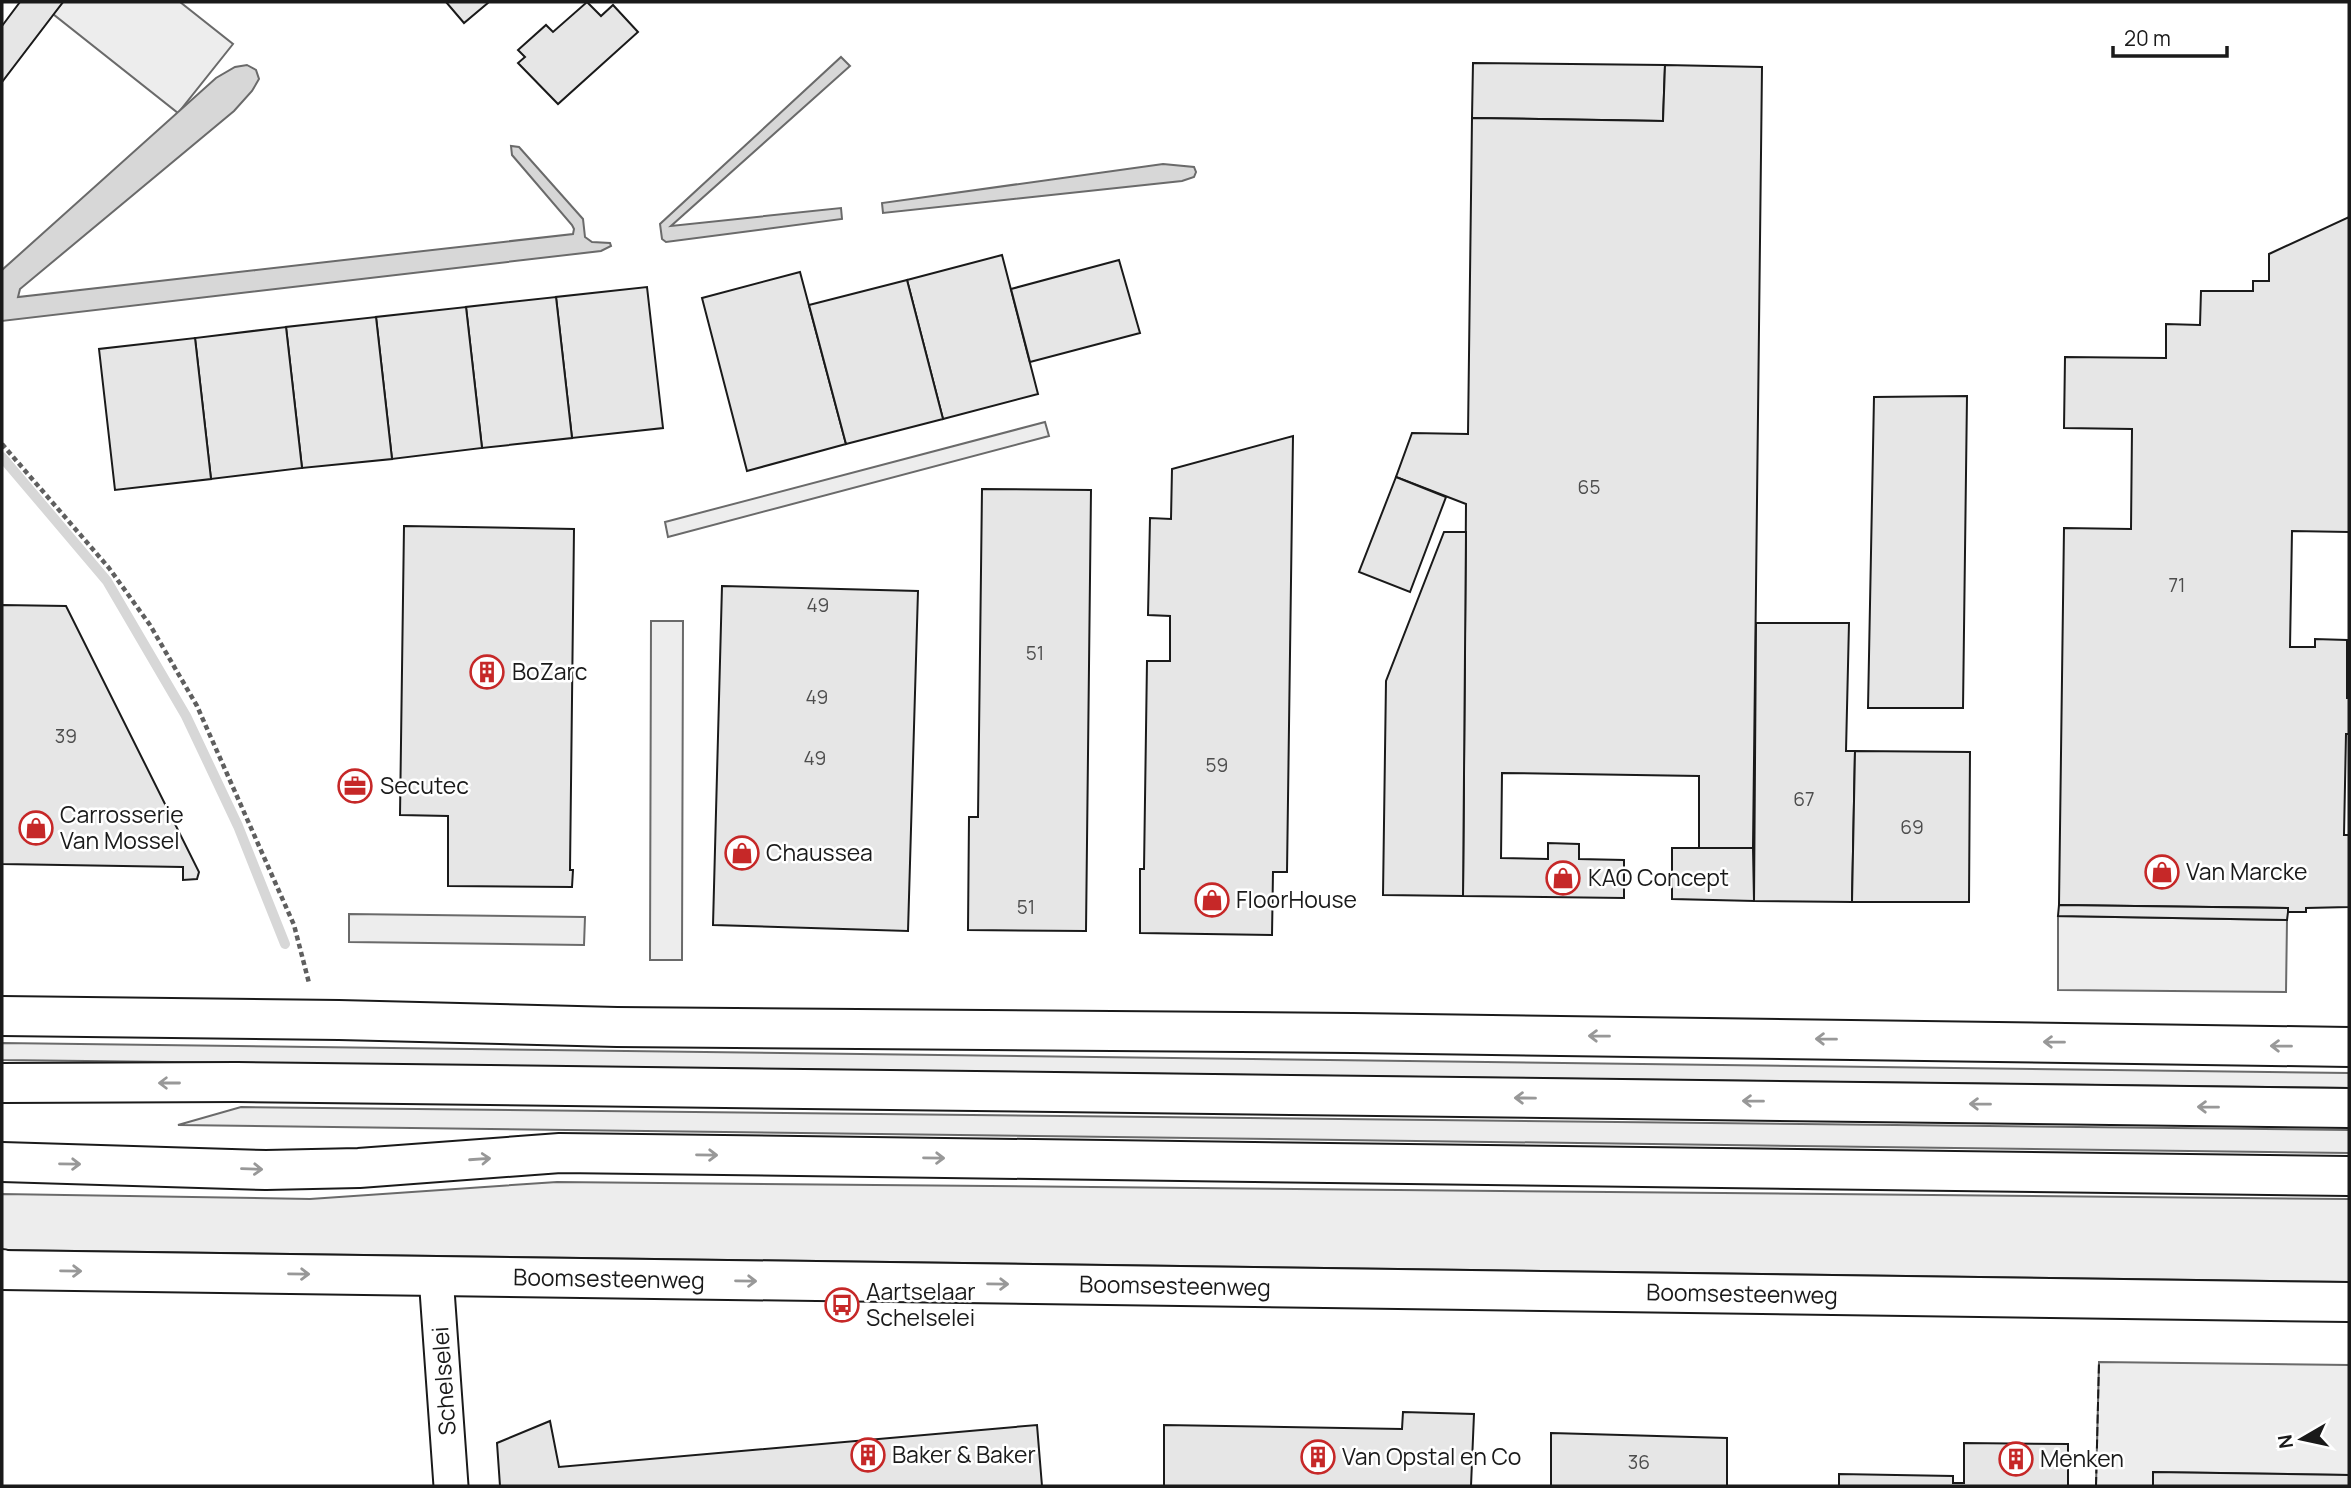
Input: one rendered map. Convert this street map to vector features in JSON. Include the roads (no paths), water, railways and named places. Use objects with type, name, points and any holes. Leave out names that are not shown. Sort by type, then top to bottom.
[{"type":"main road","points":[[2,1016],[617,1027],[1340,1033],[2349,1047]]},
{"type":"main road","points":[[2,1083],[237,1082],[2349,1108]]},
{"type":"main road","points":[[2,1163],[266,1170],[359,1168],[560,1153],[2349,1176]]},
{"type":"main road","name":"Boomsesteenweg","points":[[2,1270],[2349,1302]]},
{"type":"street","name":"Schelselei","points":[[436,1276],[451,1486]]},
{"type":"waterway","points":[[2,457],[107,581],[186,716],[238,826],[285,944]]},
{"type":"place","name":"BoZarc","points":[[487,672]]},
{"type":"place","name":"Secutec","points":[[355,786]]},
{"type":"place","name":"Carrosserie Van Mossel","points":[[36,828]]},
{"type":"place","name":"Chaussea","points":[[742,853]]},
{"type":"place","name":"Van Marcke","points":[[2162,872]]},
{"type":"place","name":"KAO Concept","points":[[1563,878]]},
{"type":"place","name":"FloorHouse","points":[[1212,900]]},
{"type":"place","name":"Aartselaar Schelselei","points":[[842,1305]]},
{"type":"place","name":"Baker & Baker","points":[[868,1455]]},
{"type":"place","name":"Van Opstal en Co","points":[[1318,1457]]},
{"type":"place","name":"Menken","points":[[2016,1459]]}]
